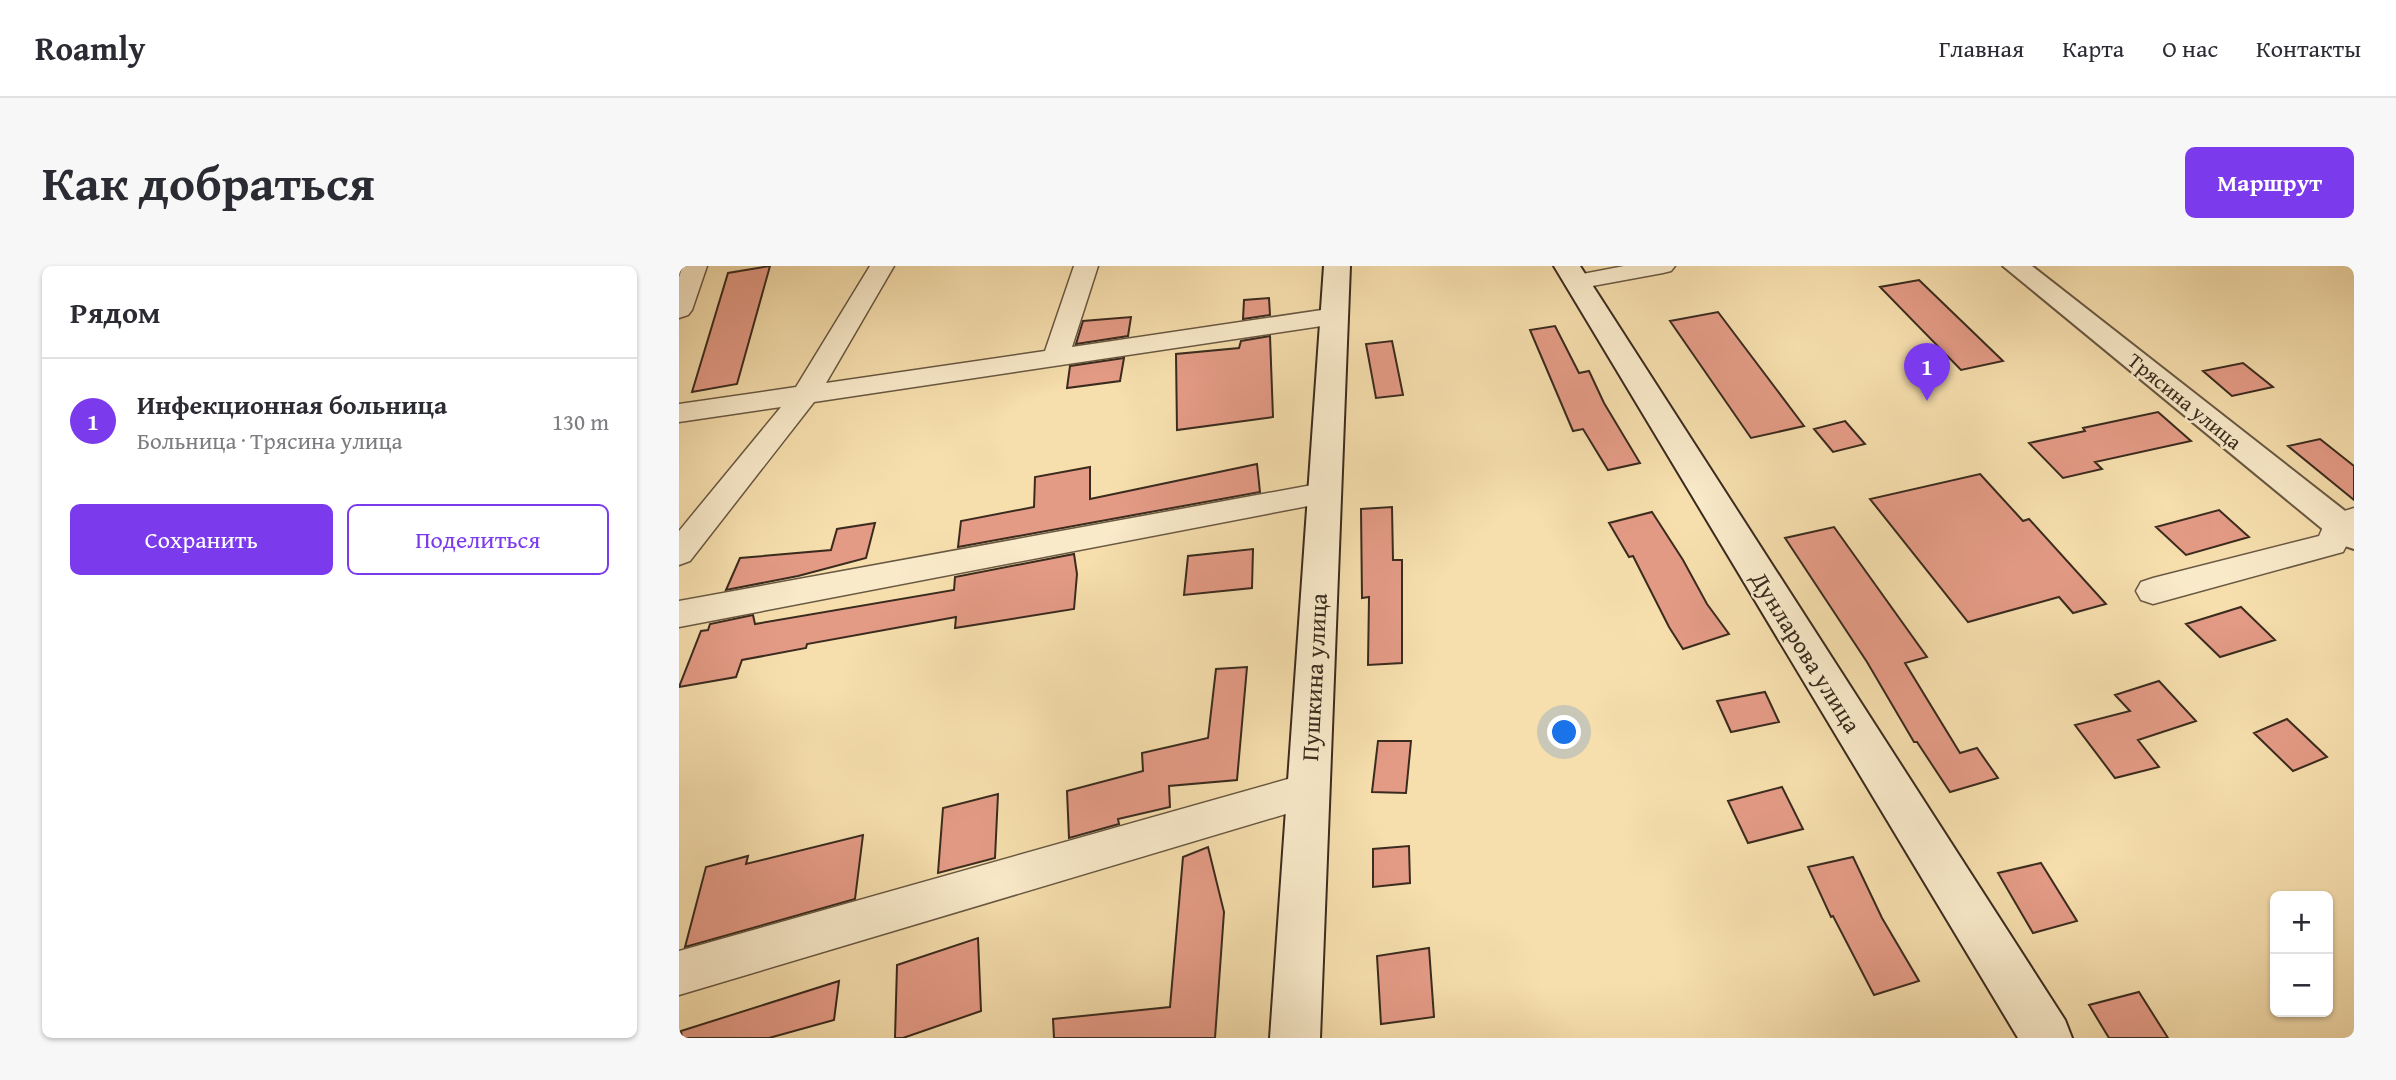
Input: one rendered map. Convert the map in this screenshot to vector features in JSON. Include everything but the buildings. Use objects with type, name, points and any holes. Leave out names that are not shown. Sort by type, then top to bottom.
[{"type":"main road","name":"Пушкина улица","points":[[1295,1038],[1336,266]]},
{"type":"main road","name":"Трясина улица","points":[[2016,266],[2349,526]]},
{"type":"main road","name":"Дунларова улица","points":[[1572,274],[2046,1038]]},
{"type":"street","points":[[679,310],[695,266]]},
{"type":"street","points":[[679,553],[805,396],[883,266]]},
{"type":"street","points":[[1056,357],[1086,266]]},
{"type":"street","points":[[1572,274],[1663,266]]},
{"type":"street","points":[[679,413],[1335,316]]},
{"type":"street","points":[[679,614],[1323,494]]},
{"type":"street","points":[[2153,591],[2332,544],[2349,526]]},
{"type":"street","points":[[679,973],[1308,790]]},
{"type":"place","name":"Инфекционная больница","points":[[1927,401]]}]
